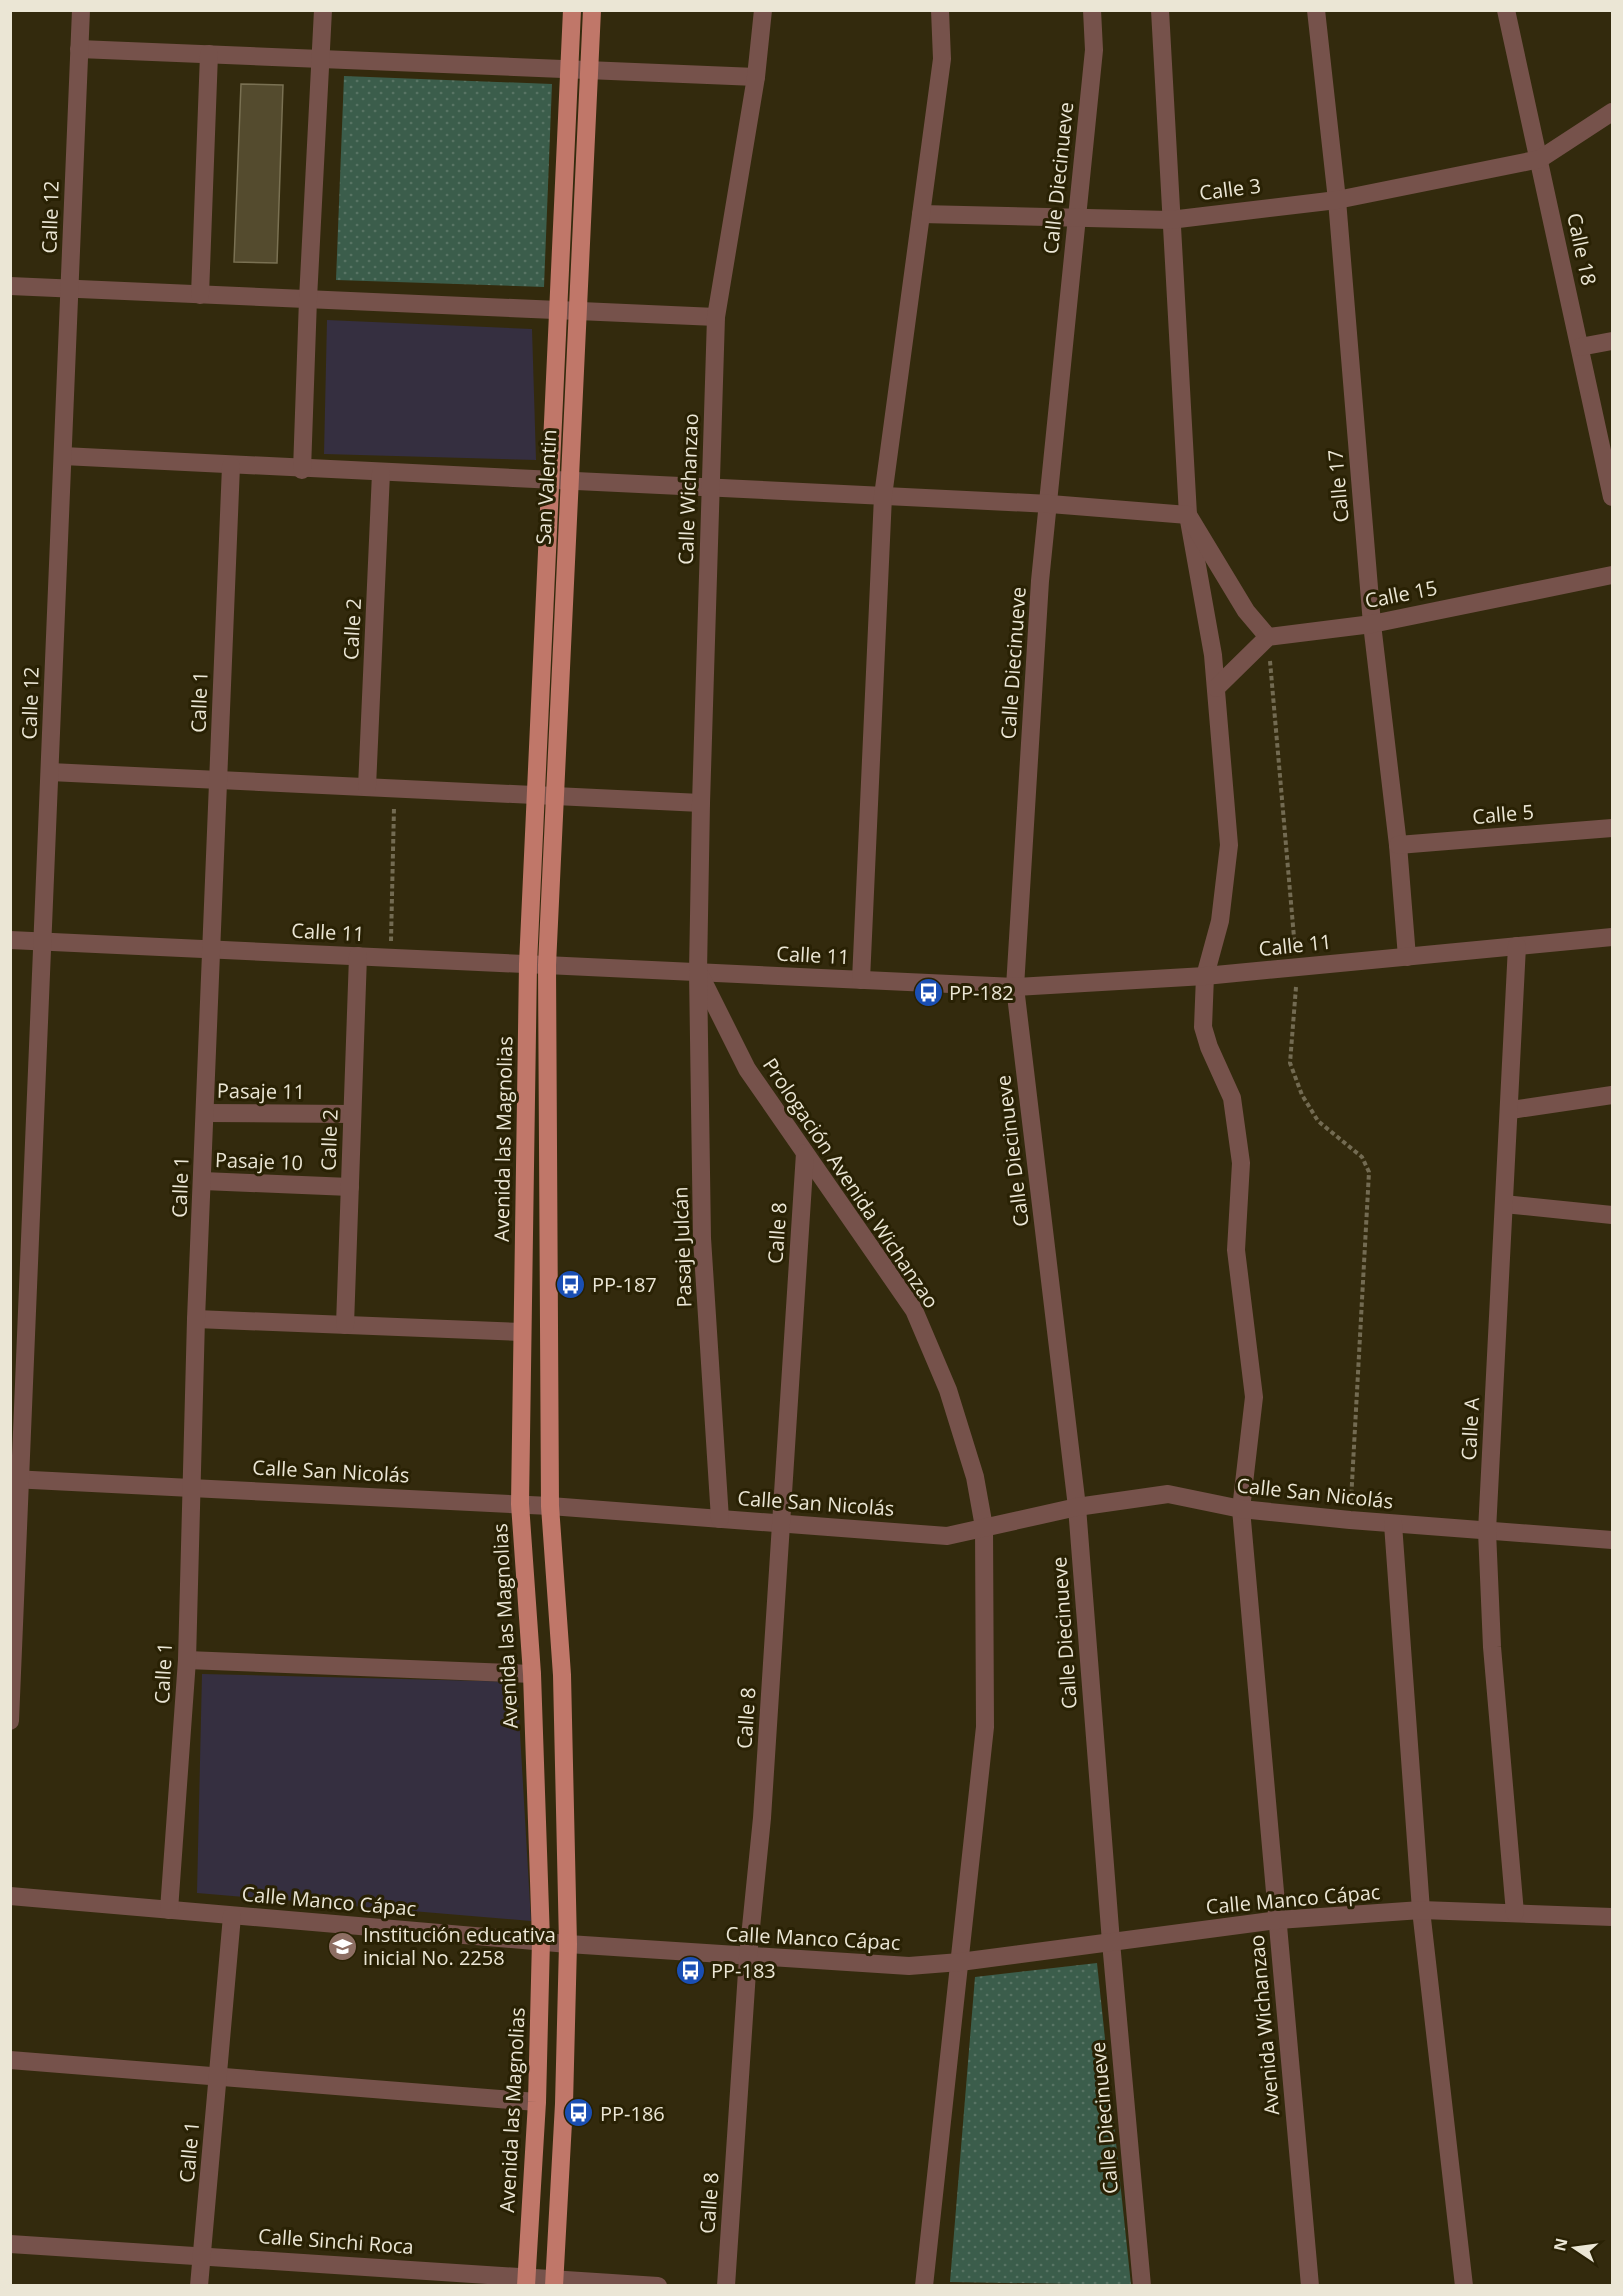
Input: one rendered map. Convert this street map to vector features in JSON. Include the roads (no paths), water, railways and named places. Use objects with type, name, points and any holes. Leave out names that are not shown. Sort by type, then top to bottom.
[{"type":"main road","name":"San Valentin","points":[[547,965],[545,795],[549,480],[572,10]]},
{"type":"main road","name":"San Valentin","points":[[528,964],[545,795],[568,481],[592,10]]},
{"type":"main road","name":"Avenida las Magnolias","points":[[526,2281],[537,2102],[541,1940],[532,1674],[520,1504],[528,964]]},
{"type":"main road","points":[[547,965],[550,1506],[562,1675],[568,1944],[564,2103],[554,2282]]},
{"type":"street","name":"Calle 12","points":[[10,1721],[16,1480],[43,941],[81,10]]},
{"type":"street","points":[[302,470],[308,299],[323,10]]},
{"type":"street","name":"Calle Wichanzao","points":[[698,972],[716,317],[756,77],[763,10]]},
{"type":"street","points":[[861,980],[883,496],[942,59],[940,10]]},
{"type":"street","name":"Calle Diecinueve","points":[[1092,10],[1094,50],[1076,216],[1050,504],[1040,581],[1015,987],[1077,1507],[1111,1942],[1142,2286]]},
{"type":"street","name":"Avenida Wichanzao","points":[[1160,10],[1188,515],[1213,655],[1229,846],[1220,921],[1205,976],[1203,1027],[1209,1047],[1232,1098],[1241,1162],[1236,1250],[1254,1397],[1241,1509],[1310,2286]]},
{"type":"street","name":"Calle 17","points":[[1316,10],[1337,200],[1372,624],[1398,845],[1407,957]]},
{"type":"street","name":"Calle 18","points":[[1506,10],[1612,496]]},
{"type":"street","points":[[79,49],[756,77]]},
{"type":"street","points":[[200,295],[209,54]]},
{"type":"street","points":[[1540,159],[1612,112]]},
{"type":"street","name":"Calle 3","points":[[921,214],[1170,220],[1337,200],[1540,159]]},
{"type":"street","points":[[10,286],[716,317]]},
{"type":"street","points":[[1580,347],[1612,341]]},
{"type":"street","points":[[63,456],[302,470],[1050,504],[1188,515],[1246,611],[1268,637],[1216,688]]},
{"type":"street","name":"Calle 1","points":[[169,1910],[187,1660],[196,1319],[231,466]]},
{"type":"street","name":"Calle 2","points":[[367,787],[381,473]]},
{"type":"street","name":"Calle 15","points":[[1268,637],[1372,624],[1612,575]]},
{"type":"street","points":[[50,772],[701,803]]},
{"type":"street","name":"Calle 5","points":[[1398,845],[1612,828]]},
{"type":"street","name":"Calle 11","points":[[10,940],[1015,987],[1205,976],[1612,937]]},
{"type":"street","name":"Calle A","points":[[1515,1913],[1492,1647],[1487,1531],[1511,1110],[1517,946]]},
{"type":"street","name":"Calle 2","points":[[345,1325],[358,956]]},
{"type":"street","name":"Prologación Avenida Wichanzao","points":[[698,972],[747,1069],[914,1310],[948,1390],[975,1477],[984,1527],[985,1727],[924,2286]]},
{"type":"street","name":"Pasaje Julcán","points":[[698,972],[702,1238],[720,1519]]},
{"type":"street","points":[[1511,1110],[1612,1095]]},
{"type":"street","name":"Pasaje 11","points":[[205,1113],[352,1114]]},
{"type":"street","name":"Calle 8","points":[[726,2286],[748,1957],[762,1818],[805,1153]]},
{"type":"street","name":"Pasaje 10","points":[[203,1181],[350,1187]]},
{"type":"street","points":[[1504,1204],[1612,1215]]},
{"type":"street","points":[[196,1319],[522,1332]]},
{"type":"street","name":"Calle San Nicolás","points":[[16,1480],[192,1486],[520,1504],[947,1536],[1077,1507],[1168,1494],[1241,1509],[1393,1524],[1612,1540]]},
{"type":"street","points":[[1393,1524],[1421,1910],[1464,2286]]},
{"type":"street","points":[[187,1660],[532,1674]]},
{"type":"street","name":"Calle Manco Cápac","points":[[10,1896],[568,1944],[909,1966],[960,1962],[1278,1920],[1421,1910],[1612,1917]]},
{"type":"street","name":"Calle 1","points":[[200,2286],[232,1916]]},
{"type":"street","points":[[10,2060],[537,2102]]},
{"type":"street","name":"Calle Sinchi Roca","points":[[10,2244],[201,2255],[526,2281],[658,2286]]},
{"type":"place","name":"PP-182","points":[[928,992]]},
{"type":"place","name":"PP-187","points":[[571,1284]]},
{"type":"place","name":"Institución educativa inicial No. 2258","points":[[342,1946]]},
{"type":"place","name":"PP-183","points":[[690,1970]]},
{"type":"place","name":"PP-186","points":[[579,2113]]}]
